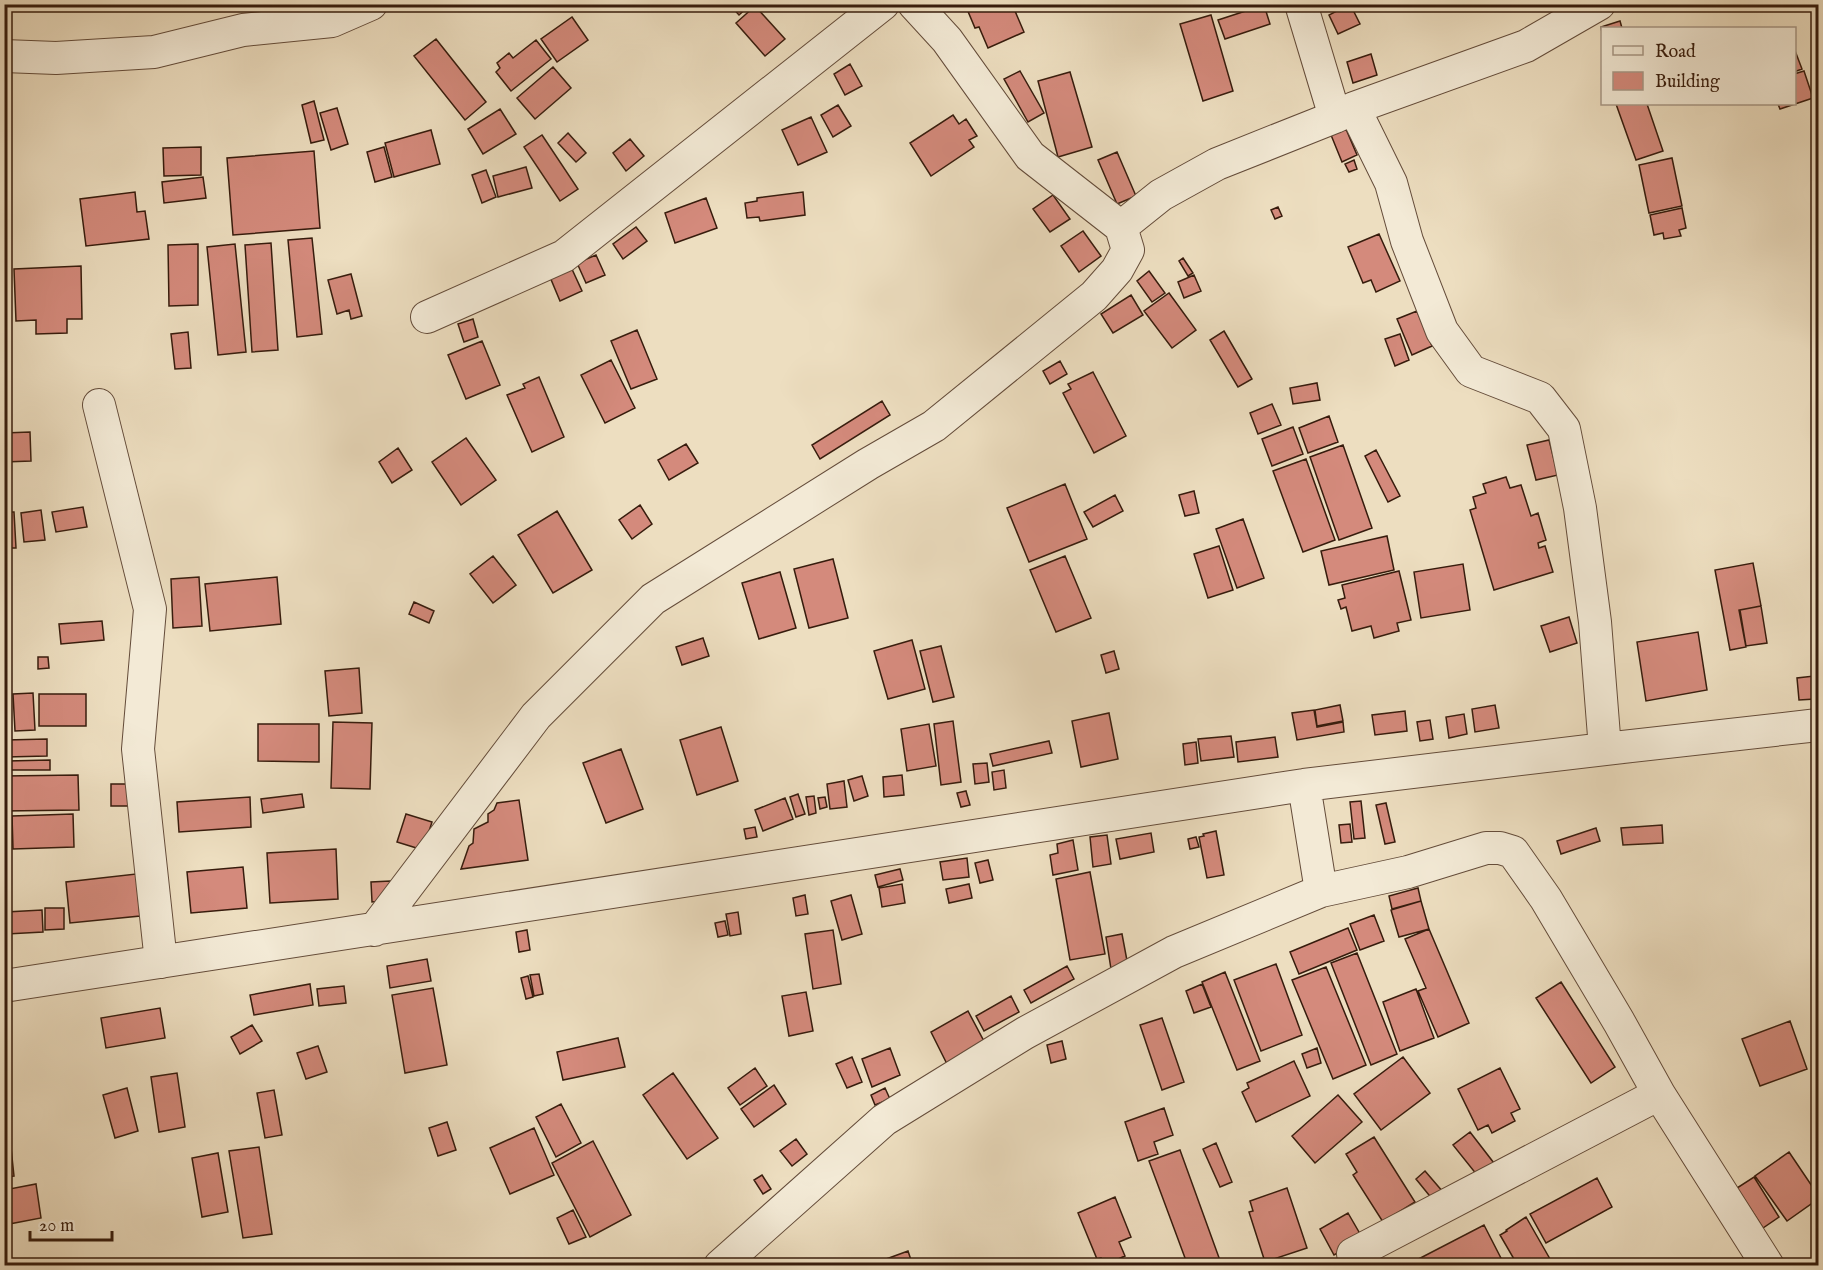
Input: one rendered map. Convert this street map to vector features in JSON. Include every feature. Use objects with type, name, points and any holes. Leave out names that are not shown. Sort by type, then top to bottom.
[{"type":"street","points":[[4,56],[56,58],[154,52],[243,30],[332,21],[371,4]]},
{"type":"street","points":[[427,317],[564,256],[883,4]]},
{"type":"street","points":[[374,930],[536,716],[653,599],[868,464],[934,426],[1094,296],[1117,270],[1128,250],[1121,227],[1030,156],[946,40],[914,4]]},
{"type":"street","points":[[1301,4],[1345,112],[1391,183],[1407,241],[1442,331],[1471,371],[1540,398],[1564,429],[1580,508],[1595,622],[1605,749]]},
{"type":"street","points":[[1121,227],[1161,195],[1217,164],[1345,112],[1526,46],[1599,4]]},
{"type":"street","points":[[99,405],[150,609],[138,749],[161,962]]},
{"type":"street","points":[[4,986],[1304,785],[1818,725]]},
{"type":"street","points":[[1304,785],[1321,891]]},
{"type":"street","points":[[720,1266],[884,1120],[1025,1033],[1174,952],[1321,891],[1408,872],[1486,848],[1500,848],[1513,852],[1546,899],[1659,1094],[1768,1266]]},
{"type":"street","points":[[1353,1254],[1659,1094]]},
{"type":"building","points":[[729,4],[751,4],[739,15]]},
{"type":"building","points":[[976,4],[1012,4],[1024,32],[988,48],[979,27],[975,28],[967,9]]},
{"type":"building","points":[[1350,4],[1360,24],[1338,34],[1329,15]]},
{"type":"building","points":[[1264,5],[1270,24],[1225,39],[1218,20]]},
{"type":"building","points":[[755,6],[785,39],[765,56],[736,23]]},
{"type":"building","points":[[1211,15],[1233,91],[1203,101],[1180,24]]},
{"type":"building","points":[[572,17],[588,40],[557,62],[541,39]]},
{"type":"building","points":[[1620,21],[1622,27],[1601,27]]},
{"type":"building","points":[[436,39],[486,102],[465,120],[414,56]]},
{"type":"building","points":[[536,40],[551,59],[511,91],[496,72],[500,68],[497,63],[509,53],[513,58]]},
{"type":"building","points":[[1796,53],[1802,69],[1796,71]]},
{"type":"building","points":[[1371,54],[1377,75],[1353,83],[1347,62]]},
{"type":"building","points":[[850,64],[862,86],[845,95],[834,74]]},
{"type":"building","points":[[553,67],[571,88],[535,119],[517,98]]},
{"type":"building","points":[[1020,71],[1044,113],[1028,122],[1004,79]]},
{"type":"building","points":[[1804,71],[1813,98],[1796,104],[1796,73]]},
{"type":"building","points":[[1070,72],[1092,147],[1058,157],[1038,81]]},
{"type":"building","points":[[314,101],[324,140],[311,143],[302,105]]},
{"type":"building","points":[[838,105],[851,126],[833,137],[821,115]]},
{"type":"building","points":[[1616,105],[1647,105],[1663,151],[1636,160]]},
{"type":"building","points":[[1778,105],[1792,105],[1780,109]]},
{"type":"building","points":[[337,108],[348,144],[331,150],[320,113]]},
{"type":"building","points":[[500,109],[516,134],[483,154],[468,129]]},
{"type":"building","points":[[953,115],[959,124],[966,119],[977,136],[969,140],[974,147],[931,176],[910,143]]},
{"type":"building","points":[[811,117],[827,152],[798,165],[782,130]]},
{"type":"building","points":[[1346,129],[1357,155],[1342,162],[1331,135]]},
{"type":"building","points":[[431,130],[440,164],[394,177],[385,143]]},
{"type":"building","points":[[568,133],[586,153],[576,162],[558,143]]},
{"type":"building","points":[[542,135],[578,189],[560,201],[524,147]]},
{"type":"building","points":[[630,139],[644,156],[626,171],[613,153]]},
{"type":"building","points":[[201,147],[201,175],[164,176],[163,148]]},
{"type":"building","points":[[384,147],[392,177],[375,182],[367,152]]},
{"type":"building","points":[[314,151],[320,228],[233,235],[227,158]]},
{"type":"building","points":[[1117,152],[1136,196],[1117,204],[1098,160]]},
{"type":"building","points":[[1672,158],[1682,206],[1649,213],[1639,165]]},
{"type":"building","points":[[1354,160],[1357,169],[1349,172],[1345,164]]},
{"type":"building","points":[[526,167],[532,188],[498,197],[493,176]]},
{"type":"building","points":[[486,170],[496,197],[482,203],[472,175]]},
{"type":"building","points":[[203,177],[206,198],[164,203],[162,182]]},
{"type":"building","points":[[135,192],[137,212],[145,211],[149,239],[86,246],[80,199]]},
{"type":"building","points":[[803,192],[805,215],[760,221],[759,217],[747,218],[745,203],[757,201],[757,198]]},
{"type":"building","points":[[1053,195],[1070,219],[1050,232],[1033,209]]},
{"type":"building","points":[[706,198],[717,228],[675,243],[665,213]]},
{"type":"building","points":[[1278,207],[1282,216],[1275,219],[1271,210]]},
{"type":"building","points":[[1682,208],[1686,228],[1679,230],[1681,236],[1664,239],[1663,233],[1654,235],[1650,215]]},
{"type":"building","points":[[636,227],[647,241],[623,259],[613,244]]},
{"type":"building","points":[[1083,231],[1101,256],[1079,272],[1061,246]]},
{"type":"building","points":[[1379,234],[1400,281],[1376,292],[1371,280],[1363,283],[1348,247]]},
{"type":"building","points":[[312,238],[322,334],[297,337],[288,240]]},
{"type":"building","points":[[271,243],[278,350],[252,352],[245,245]]},
{"type":"building","points":[[198,244],[198,305],[169,306],[168,245]]},
{"type":"building","points":[[235,244],[246,352],[218,355],[207,247]]},
{"type":"building","points":[[596,255],[605,275],[586,283],[577,263]]},
{"type":"building","points":[[1183,258],[1193,273],[1188,276],[1179,261]]},
{"type":"building","points":[[81,266],[82,319],[67,319],[67,333],[36,334],[36,320],[16,321],[14,269]]},
{"type":"building","points":[[571,267],[582,291],[560,301],[550,277]]},
{"type":"building","points":[[1149,271],[1165,293],[1152,302],[1137,281]]},
{"type":"building","points":[[351,274],[362,316],[351,319],[349,310],[337,314],[328,280]]},
{"type":"building","points":[[1194,275],[1201,291],[1184,298],[1178,282]]},
{"type":"building","points":[[1169,293],[1196,330],[1172,348],[1144,311]]},
{"type":"building","points":[[1131,295],[1143,315],[1113,333],[1101,314]]},
{"type":"building","points":[[1417,311],[1432,346],[1412,355],[1397,319]]},
{"type":"building","points":[[473,319],[478,337],[464,342],[458,324]]},
{"type":"building","points":[[637,330],[657,379],[631,389],[611,341]]},
{"type":"building","points":[[1224,331],[1252,379],[1238,387],[1210,340]]},
{"type":"building","points":[[188,332],[191,368],[175,369],[171,334]]},
{"type":"building","points":[[1400,334],[1409,360],[1395,366],[1385,339]]},
{"type":"building","points":[[482,341],[500,385],[466,399],[448,355]]},
{"type":"building","points":[[611,360],[635,408],[605,423],[581,375]]},
{"type":"building","points":[[1060,361],[1067,374],[1050,384],[1043,371]]},
{"type":"building","points":[[1093,372],[1126,436],[1094,453],[1063,393],[1071,389],[1068,384]]},
{"type":"building","points":[[539,377],[564,437],[532,452],[507,395],[525,388],[523,384]]},
{"type":"building","points":[[1317,383],[1320,400],[1293,404],[1290,388]]},
{"type":"building","points":[[882,401],[890,415],[820,459],[812,445]]},
{"type":"building","points":[[1272,404],[1281,425],[1258,434],[1250,413]]},
{"type":"building","points":[[1329,416],[1338,442],[1308,453],[1299,428]]},
{"type":"building","points":[[1293,427],[1303,454],[1272,466],[1262,439]]},
{"type":"building","points":[[30,432],[31,461],[4,462],[4,433]]},
{"type":"building","points":[[466,438],[496,480],[461,505],[432,462]]},
{"type":"building","points":[[1549,440],[1558,475],[1536,480],[1527,445]]},
{"type":"building","points":[[686,444],[698,463],[669,480],[658,460]]},
{"type":"building","points":[[1343,445],[1372,528],[1339,540],[1310,457]]},
{"type":"building","points":[[398,448],[412,470],[392,483],[379,462]]},
{"type":"building","points":[[1376,450],[1400,496],[1388,502],[1365,456]]},
{"type":"building","points":[[1306,459],[1335,540],[1303,552],[1273,471]]},
{"type":"building","points":[[1506,477],[1510,488],[1521,485],[1531,516],[1538,513],[1546,540],[1538,543],[1539,548],[1545,546],[1553,572],[1494,590],[1470,510],[1476,508],[1473,497],[1486,493],[1483,484]]},
{"type":"building","points":[[1065,484],[1087,539],[1029,562],[1007,508]]},
{"type":"building","points":[[1194,491],[1199,513],[1185,516],[1179,495]]},
{"type":"building","points":[[1115,495],[1123,511],[1093,527],[1084,512]]},
{"type":"building","points":[[640,505],[652,524],[632,539],[619,520]]},
{"type":"building","points":[[83,507],[87,527],[56,532],[52,512]]},
{"type":"building","points":[[41,510],[45,540],[24,542],[21,513]]},
{"type":"building","points":[[557,511],[592,570],[553,593],[518,535]]},
{"type":"building","points":[[4,512],[14,512],[16,548],[4,548]]},
{"type":"building","points":[[1243,519],[1264,578],[1237,588],[1216,529]]},
{"type":"building","points":[[1387,536],[1394,570],[1329,585],[1321,551]]},
{"type":"building","points":[[1219,546],[1233,590],[1208,598],[1194,554]]},
{"type":"building","points":[[493,556],[516,585],[493,603],[470,574]]},
{"type":"building","points":[[1065,556],[1091,618],[1056,632],[1030,570]]},
{"type":"building","points":[[833,559],[848,618],[809,628],[794,569]]},
{"type":"building","points":[[1753,563],[1761,606],[1739,610],[1746,647],[1730,650],[1715,570]]},
{"type":"building","points":[[1463,564],[1470,610],[1421,618],[1414,572]]},
{"type":"building","points":[[1399,571],[1411,620],[1397,623],[1399,631],[1374,638],[1371,626],[1352,631],[1346,607],[1341,609],[1338,600],[1345,598],[1342,585]]},
{"type":"building","points":[[780,572],[796,628],[759,639],[742,583]]},
{"type":"building","points":[[199,577],[202,626],[173,628],[171,579]]},
{"type":"building","points":[[277,577],[281,624],[210,631],[205,584]]},
{"type":"building","points":[[414,602],[434,611],[429,623],[409,614]]},
{"type":"building","points":[[1761,606],[1767,643],[1746,646],[1740,610]]},
{"type":"building","points":[[1569,617],[1577,643],[1550,652],[1541,626]]},
{"type":"building","points":[[102,621],[104,640],[61,644],[59,624]]},
{"type":"building","points":[[1698,632],[1707,690],[1646,701],[1637,642]]},
{"type":"building","points":[[703,638],[709,656],[682,665],[676,647]]},
{"type":"building","points":[[912,640],[925,689],[888,699],[874,651]]},
{"type":"building","points":[[941,646],[954,697],[933,702],[920,651]]},
{"type":"building","points":[[1114,651],[1119,669],[1106,673],[1101,655]]},
{"type":"building","points":[[38,657],[48,657],[49,668],[38,669]]},
{"type":"building","points":[[359,668],[362,713],[329,716],[325,671]]},
{"type":"building","points":[[1814,676],[1815,699],[1799,700],[1797,678]]},
{"type":"building","points":[[33,693],[35,730],[15,731],[13,694]]},
{"type":"building","points":[[39,694],[86,694],[86,726],[39,726]]},
{"type":"building","points":[[1340,705],[1343,721],[1317,726],[1315,710]]},
{"type":"building","points":[[1495,705],[1499,728],[1475,732],[1472,709]]},
{"type":"building","points":[[1314,710],[1317,727],[1343,722],[1344,732],[1297,740],[1292,713]]},
{"type":"building","points":[[1405,711],[1407,731],[1375,735],[1372,715]]},
{"type":"building","points":[[1109,713],[1118,759],[1081,767],[1072,721]]},
{"type":"building","points":[[1464,714],[1467,734],[1449,738],[1446,717]]},
{"type":"building","points":[[1430,720],[1433,739],[1420,741],[1417,722]]},
{"type":"building","points":[[953,721],[961,782],[941,785],[934,724]]},
{"type":"building","points":[[333,722],[372,723],[370,789],[331,788]]},
{"type":"building","points":[[258,724],[319,724],[319,762],[258,761]]},
{"type":"building","points":[[929,724],[936,766],[907,771],[901,729]]},
{"type":"building","points":[[721,727],[738,781],[697,795],[680,740]]},
{"type":"building","points":[[1231,736],[1234,757],[1201,761],[1198,739]]},
{"type":"building","points":[[1275,737],[1278,757],[1238,762],[1236,742]]},
{"type":"building","points":[[47,739],[47,756],[6,757],[6,740]]},
{"type":"building","points":[[1049,741],[1052,753],[993,766],[990,754]]},
{"type":"building","points":[[1196,742],[1198,763],[1185,765],[1183,744]]},
{"type":"building","points":[[621,749],[643,809],[606,823],[583,763]]},
{"type":"building","points":[[50,760],[50,770],[7,770],[7,761]]},
{"type":"building","points":[[987,763],[989,782],[975,784],[973,764]]},
{"type":"building","points":[[1004,770],[1006,788],[994,790],[992,772]]},
{"type":"building","points":[[78,775],[79,810],[4,811],[4,776]]},
{"type":"building","points":[[902,775],[904,795],[884,797],[883,777]]},
{"type":"building","points":[[862,776],[868,796],[854,801],[848,780]]},
{"type":"building","points":[[844,781],[847,807],[830,809],[827,784]]},
{"type":"building","points":[[111,784],[130,784],[130,806],[111,806]]},
{"type":"building","points":[[966,791],[970,805],[961,807],[957,793]]},
{"type":"building","points":[[302,794],[304,807],[263,813],[261,799]]},
{"type":"building","points":[[798,794],[805,814],[796,817],[790,797]]},
{"type":"building","points":[[814,796],[816,813],[809,815],[806,797]]},
{"type":"building","points":[[250,797],[251,827],[179,832],[177,802]]},
{"type":"building","points":[[825,797],[827,807],[820,809],[818,798]]},
{"type":"building","points":[[785,798],[793,819],[763,831],[755,810]]},
{"type":"building","points":[[519,800],[528,860],[461,869],[469,846],[473,843],[474,829],[488,822],[488,814],[494,810],[497,803]]},
{"type":"building","points":[[1361,801],[1365,838],[1354,839],[1350,802]]},
{"type":"building","points":[[1386,803],[1395,842],[1385,844],[1376,805]]},
{"type":"building","points":[[73,814],[74,847],[13,849],[12,816]]},
{"type":"building","points":[[406,814],[432,822],[423,850],[397,842]]},
{"type":"building","points":[[1350,824],[1352,842],[1341,843],[1339,825]]},
{"type":"building","points":[[1662,825],[1663,843],[1623,845],[1621,828]]},
{"type":"building","points":[[755,827],[757,837],[746,839],[744,829]]},
{"type":"building","points":[[1596,828],[1600,841],[1561,854],[1557,841]]},
{"type":"building","points":[[1216,831],[1224,875],[1207,878],[1199,837]]},
{"type":"building","points":[[1151,833],[1154,852],[1120,859],[1116,839]]},
{"type":"building","points":[[1107,835],[1111,864],[1093,867],[1090,837]]},
{"type":"building","points":[[1196,837],[1199,847],[1190,849],[1188,839]]},
{"type":"building","points":[[1073,840],[1078,870],[1053,875],[1050,855],[1058,853],[1057,844]]},
{"type":"building","points":[[336,849],[338,899],[270,903],[267,853]]},
{"type":"building","points":[[967,858],[969,877],[943,880],[940,862]]},
{"type":"building","points":[[988,860],[993,880],[980,883],[975,863]]},
{"type":"building","points":[[243,867],[247,908],[191,913],[187,872]]},
{"type":"building","points":[[900,869],[903,880],[878,887],[875,875]]},
{"type":"building","points":[[1090,872],[1105,954],[1070,960],[1056,879]]},
{"type":"building","points":[[136,874],[140,916],[70,923],[66,882]]},
{"type":"building","points":[[390,881],[391,900],[372,902],[371,882]]},
{"type":"building","points":[[902,884],[905,903],[882,907],[879,888]]},
{"type":"building","points":[[969,884],[972,898],[949,903],[946,889]]},
{"type":"building","points":[[1418,888],[1421,901],[1392,909],[1389,896]]},
{"type":"building","points":[[805,895],[808,914],[796,916],[793,898]]},
{"type":"building","points":[[851,895],[862,934],[842,940],[831,901]]},
{"type":"building","points":[[1421,901],[1429,929],[1399,937],[1391,910]]},
{"type":"building","points":[[45,908],[64,908],[64,929],[45,930]]},
{"type":"building","points":[[42,910],[43,932],[7,934],[6,912]]},
{"type":"building","points":[[738,912],[741,934],[730,936],[726,914]]},
{"type":"building","points":[[1374,915],[1384,941],[1360,950],[1350,924]]},
{"type":"building","points":[[725,921],[728,935],[718,937],[715,923]]},
{"type":"building","points":[[1348,928],[1357,950],[1299,974],[1290,952]]},
{"type":"building","points":[[1429,929],[1469,1023],[1438,1037],[1418,991],[1426,988],[1405,939]]},
{"type":"building","points":[[527,930],[530,950],[519,952],[516,932]]},
{"type":"building","points":[[833,930],[841,984],[813,989],[805,934]]},
{"type":"building","points":[[1122,934],[1128,966],[1111,969],[1106,937]]},
{"type":"building","points":[[1357,953],[1397,1054],[1371,1065],[1331,963]]},
{"type":"building","points":[[427,959],[431,981],[390,988],[387,966]]},
{"type":"building","points":[[1276,964],[1302,1035],[1261,1051],[1234,980]]},
{"type":"building","points":[[1067,966],[1074,979],[1031,1003],[1024,990]]},
{"type":"building","points":[[1326,967],[1366,1065],[1333,1079],[1292,980]]},
{"type":"building","points":[[1225,972],[1260,1061],[1237,1070],[1202,982]]},
{"type":"building","points":[[539,974],[543,994],[534,996],[530,975]]},
{"type":"building","points":[[528,976],[533,997],[526,999],[521,978]]},
{"type":"building","points":[[1561,982],[1615,1067],[1591,1083],[1536,998]]},
{"type":"building","points":[[310,984],[313,1005],[254,1015],[250,995]]},
{"type":"building","points":[[1202,984],[1211,1007],[1194,1013],[1186,991]]},
{"type":"building","points":[[344,986],[346,1003],[319,1006],[317,989]]},
{"type":"building","points":[[433,988],[447,1065],[405,1073],[392,995]]},
{"type":"building","points":[[1416,989],[1434,1038],[1400,1051],[1383,1002]]},
{"type":"building","points":[[806,992],[813,1031],[789,1036],[782,996]]},
{"type":"building","points":[[1011,996],[1019,1012],[984,1031],[976,1016]]},
{"type":"building","points":[[160,1008],[165,1038],[106,1048],[101,1018]]},
{"type":"building","points":[[968,1011],[986,1045],[948,1066],[931,1032]]},
{"type":"building","points":[[1162,1018],[1184,1082],[1162,1090],[1140,1025]]},
{"type":"building","points":[[1790,1021],[1807,1069],[1760,1086],[1742,1039]]},
{"type":"building","points":[[252,1025],[262,1041],[240,1054],[231,1037]]},
{"type":"building","points":[[618,1038],[625,1067],[563,1080],[557,1052]]},
{"type":"building","points":[[1062,1041],[1066,1059],[1051,1063],[1047,1045]]},
{"type":"building","points":[[318,1046],[327,1072],[306,1079],[297,1053]]},
{"type":"building","points":[[890,1048],[900,1075],[872,1087],[862,1059]]},
{"type":"building","points":[[1317,1048],[1321,1063],[1307,1068],[1302,1054]]},
{"type":"building","points":[[852,1057],[862,1082],[847,1088],[836,1064]]},
{"type":"building","points":[[1403,1057],[1430,1093],[1381,1130],[1354,1094]]},
{"type":"building","points":[[1294,1061],[1310,1096],[1256,1122],[1242,1092],[1249,1088],[1247,1083]]},
{"type":"building","points":[[755,1068],[767,1086],[740,1105],[728,1088]]},
{"type":"building","points":[[1500,1068],[1520,1109],[1511,1113],[1515,1121],[1492,1133],[1488,1125],[1478,1130],[1458,1089]]},
{"type":"building","points":[[177,1073],[185,1127],[159,1132],[151,1077]]},
{"type":"building","points":[[673,1073],[718,1138],[687,1159],[643,1095]]},
{"type":"building","points":[[774,1085],[786,1104],[754,1127],[741,1109]]},
{"type":"building","points":[[127,1088],[138,1131],[115,1138],[103,1095]]},
{"type":"building","points":[[885,1088],[890,1099],[875,1105],[871,1095]]},
{"type":"building","points":[[274,1090],[282,1135],[265,1138],[257,1093]]},
{"type":"building","points":[[1338,1095],[1362,1122],[1315,1163],[1292,1136]]},
{"type":"building","points":[[6,1101],[14,1176],[4,1177],[4,1102]]},
{"type":"building","points":[[561,1104],[581,1143],[556,1157],[536,1117]]},
{"type":"building","points":[[1164,1108],[1173,1135],[1154,1142],[1158,1154],[1138,1161],[1125,1122]]},
{"type":"building","points":[[447,1122],[456,1150],[438,1156],[429,1128]]},
{"type":"building","points":[[534,1128],[554,1175],[510,1194],[490,1148]]},
{"type":"building","points":[[1470,1132],[1497,1167],[1481,1180],[1453,1145]]},
{"type":"building","points":[[1374,1137],[1415,1202],[1383,1222],[1353,1175],[1357,1172],[1346,1154]]},
{"type":"building","points":[[796,1139],[807,1154],[792,1166],[780,1151]]},
{"type":"building","points":[[593,1141],[631,1215],[590,1237],[552,1163]]},
{"type":"building","points":[[1216,1143],[1232,1182],[1220,1187],[1203,1149]]},
{"type":"building","points":[[259,1147],[272,1234],[243,1238],[229,1151]]},
{"type":"building","points":[[1180,1150],[1222,1266],[1188,1266],[1149,1161]]},
{"type":"building","points":[[1789,1152],[1818,1195],[1818,1199],[1787,1221],[1755,1176]]},
{"type":"building","points":[[218,1153],[228,1212],[202,1217],[192,1158]]},
{"type":"building","points":[[1425,1171],[1443,1192],[1433,1200],[1416,1179]]},
{"type":"building","points":[[762,1175],[771,1189],[763,1194],[754,1180]]},
{"type":"building","points":[[1754,1177],[1779,1217],[1763,1228],[1737,1188]]},
{"type":"building","points":[[1597,1178],[1612,1207],[1546,1243],[1530,1214]]},
{"type":"building","points":[[36,1184],[41,1218],[4,1225],[4,1190]]},
{"type":"building","points":[[1287,1188],[1307,1248],[1265,1262],[1249,1212],[1253,1211],[1250,1201]]},
{"type":"building","points":[[1115,1197],[1131,1237],[1119,1242],[1125,1256],[1104,1265],[1101,1258],[1097,1259],[1078,1213]]},
{"type":"building","points":[[573,1210],[586,1237],[569,1244],[557,1218]]},
{"type":"building","points":[[1348,1213],[1363,1239],[1334,1255],[1320,1229]]},
{"type":"building","points":[[1526,1217],[1554,1266],[1518,1266],[1500,1235]]},
{"type":"building","points":[[1484,1225],[1505,1266],[1405,1266]]},
{"type":"building","points":[[908,1251],[913,1266],[880,1266],[878,1262]]}]
